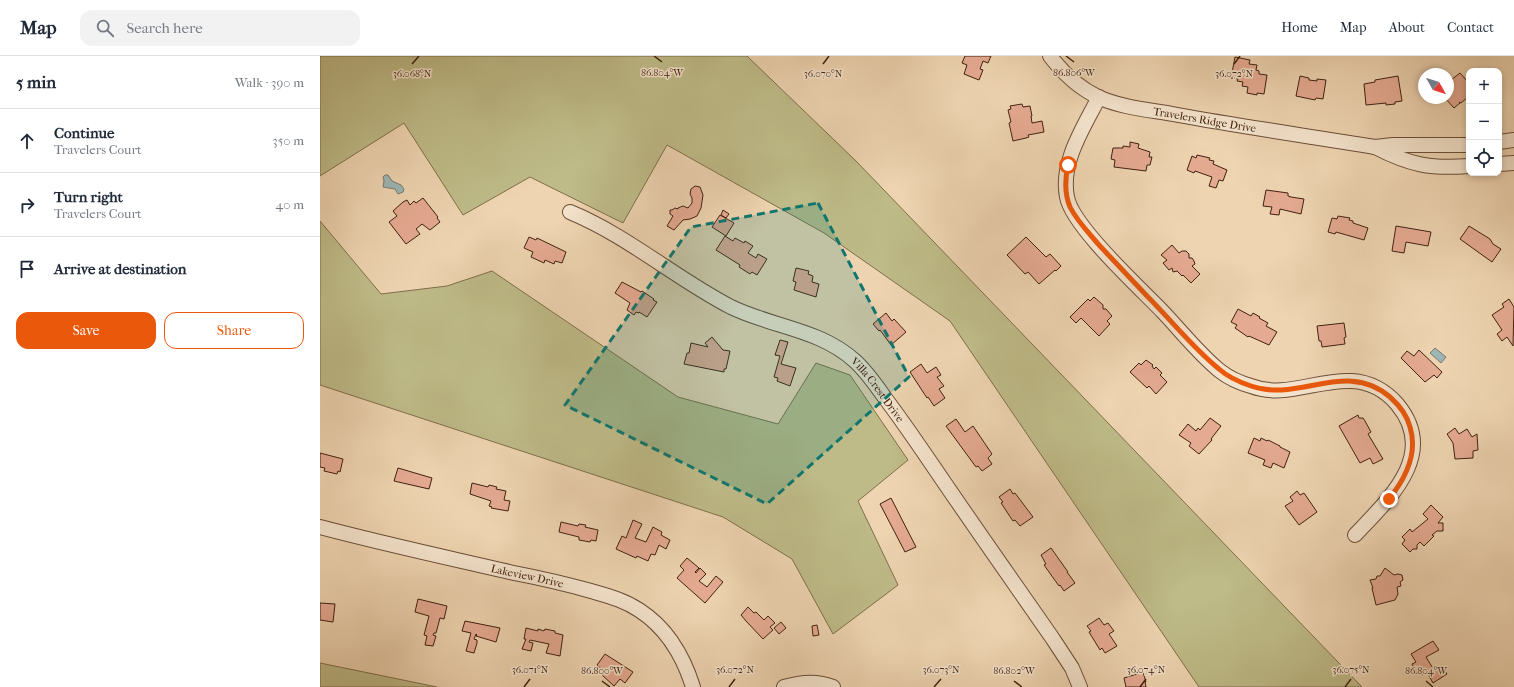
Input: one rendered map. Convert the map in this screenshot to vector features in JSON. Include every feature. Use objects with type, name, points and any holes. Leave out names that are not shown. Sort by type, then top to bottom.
[{"type":"street","name":"Travelers Ridge Drive","points":[[1050,56],[1065,74],[1082,87],[1099,97],[1122,105],[1375,147],[1392,145],[1466,145]]},
{"type":"street","points":[[1099,97],[1071,156],[1065,185],[1068,203],[1088,232],[1201,352],[1224,374],[1253,387],[1287,391],[1327,382],[1355,381],[1369,384],[1382,390],[1394,400],[1403,412],[1409,423],[1413,440],[1413,448],[1409,465],[1393,493],[1355,534]]},
{"type":"street","points":[[1502,142],[1514,140]]},
{"type":"street","name":"Travelers Ridge Drive","points":[[1375,147],[1394,157],[1422,166],[1466,166]]},
{"type":"street","points":[[1502,164],[1514,163]]},
{"type":"street","name":"Villa Crest Drive","points":[[570,212],[623,239],[730,306],[756,318],[822,339],[845,353],[856,362],[872,380],[903,422],[1053,639],[1072,668],[1080,687]]},
{"type":"street","name":"Lakeview Drive","points":[[320,527],[548,580],[591,591],[625,602],[648,616],[672,640],[681,655],[693,687]]},
{"type":"street","points":[[784,687],[812,682],[818,682],[833,687]]},
{"type":"highlighted area","points":[[818,203],[909,377],[767,504],[565,405],[691,227]]},
{"type":"shaded area","points":[[320,56],[747,56],[857,162],[1362,687],[1199,687],[950,321],[824,233],[667,145],[623,223],[530,177],[463,215],[404,123],[320,176]]},
{"type":"shaded area","points":[[320,221],[381,294],[447,286],[492,271],[678,397],[778,424],[816,363],[850,375],[908,460],[858,501],[898,585],[833,634],[792,559],[723,517],[320,385]]},
{"type":"shaded area","points":[[320,663],[437,687],[320,687]]},
{"type":"water","points":[[388,175],[392,181],[401,185],[404,189],[403,192],[398,194],[395,189],[383,187],[383,177]]},
{"type":"water","points":[[1435,348],[1446,357],[1441,363],[1430,353]]},
{"type":"building","points":[[965,56],[991,56],[988,63],[983,61],[980,69],[983,70],[979,80],[964,74],[967,65],[962,63]]},
{"type":"building","points":[[1235,57],[1250,60],[1249,64],[1257,65],[1256,70],[1259,71],[1259,74],[1267,75],[1264,94],[1257,93],[1257,95],[1247,93],[1248,87],[1242,86],[1243,82],[1237,81],[1238,79],[1231,78]]},
{"type":"building","points":[[1460,73],[1466,80],[1466,99],[1461,103],[1459,102],[1460,103],[1454,108],[1450,104],[1454,104],[1454,78]]},
{"type":"building","points":[[1300,76],[1309,78],[1309,80],[1326,80],[1323,99],[1316,98],[1315,100],[1296,96]]},
{"type":"building","points":[[1398,76],[1402,101],[1395,102],[1395,104],[1386,105],[1386,103],[1366,105],[1364,84],[1375,82],[1375,80]]},
{"type":"building","points":[[1022,104],[1023,107],[1030,106],[1032,123],[1042,121],[1044,132],[1028,135],[1029,137],[1013,141],[1008,110],[1011,109],[1010,106]]},
{"type":"building","points":[[1130,142],[1139,144],[1138,148],[1150,152],[1149,157],[1152,157],[1150,165],[1147,165],[1146,171],[1114,167],[1115,160],[1111,159],[1113,148],[1123,148],[1123,146],[1130,147]]},
{"type":"building","points":[[1197,155],[1210,158],[1209,160],[1214,161],[1213,164],[1227,170],[1223,181],[1219,180],[1216,188],[1209,186],[1212,177],[1187,170],[1192,156],[1196,158]]},
{"type":"building","points":[[695,186],[700,187],[703,195],[701,208],[697,216],[683,220],[674,230],[667,226],[673,216],[670,214],[670,210],[675,208],[678,209],[683,206],[688,208],[692,203],[690,194],[691,189]]},
{"type":"building","points":[[1266,190],[1288,193],[1288,196],[1304,199],[1301,214],[1280,209],[1279,215],[1270,214],[1272,207],[1263,206]]},
{"type":"building","points":[[423,198],[438,217],[437,218],[440,222],[430,230],[422,224],[416,229],[420,234],[406,244],[389,222],[397,216],[393,211],[407,200],[410,205],[414,201],[416,203]]},
{"type":"building","points":[[723,210],[729,214],[726,218],[721,215]]},
{"type":"building","points":[[720,215],[734,223],[726,236],[712,227]]},
{"type":"building","points":[[1338,216],[1350,218],[1349,220],[1353,221],[1353,223],[1368,228],[1364,240],[1336,232],[1335,234],[1328,232],[1332,218],[1337,219]]},
{"type":"building","points":[[1396,226],[1431,232],[1428,246],[1406,242],[1404,253],[1392,251]]},
{"type":"building","points":[[1469,226],[1490,239],[1493,244],[1501,249],[1492,262],[1460,239]]},
{"type":"building","points":[[725,236],[733,241],[735,238],[744,243],[745,241],[753,246],[748,253],[756,258],[758,254],[767,259],[757,275],[752,272],[750,274],[739,267],[740,265],[716,250]]},
{"type":"building","points":[[529,237],[536,240],[537,238],[566,252],[562,263],[555,261],[554,264],[545,260],[544,263],[531,257],[533,252],[524,248]]},
{"type":"building","points":[[1026,237],[1046,257],[1050,254],[1061,266],[1039,284],[1028,272],[1025,274],[1007,255]]},
{"type":"building","points":[[1172,245],[1179,253],[1186,251],[1189,254],[1189,258],[1192,258],[1194,261],[1195,264],[1192,266],[1200,274],[1191,283],[1177,271],[1173,272],[1172,268],[1169,270],[1163,263],[1167,260],[1161,255]]},
{"type":"building","points":[[796,268],[809,271],[808,274],[813,276],[812,282],[819,284],[816,297],[794,290],[796,282],[793,281]]},
{"type":"building","points":[[622,282],[641,292],[642,291],[657,302],[647,317],[639,312],[636,312],[634,315],[627,310],[630,303],[615,293]]},
{"type":"building","points":[[1094,297],[1103,305],[1103,309],[1106,309],[1112,316],[1107,321],[1110,324],[1099,336],[1081,318],[1076,323],[1070,317],[1088,299],[1090,301]]},
{"type":"building","points":[[1509,299],[1514,307],[1513,346],[1507,337],[1502,341],[1497,334],[1502,330],[1492,315],[1504,307],[1502,304]]},
{"type":"building","points":[[1238,309],[1251,316],[1253,313],[1260,317],[1259,318],[1268,323],[1266,326],[1277,332],[1269,345],[1249,336],[1248,337],[1235,328],[1237,325],[1231,322]]},
{"type":"building","points":[[886,313],[892,321],[894,319],[906,332],[891,345],[880,330],[879,331],[873,324]]},
{"type":"building","points":[[1344,323],[1346,337],[1344,338],[1345,344],[1322,347],[1321,341],[1319,341],[1317,326]]},
{"type":"building","points":[[712,337],[723,350],[730,351],[724,372],[684,364],[687,353],[689,353],[691,343],[708,347],[705,343]]},
{"type":"building","points":[[780,340],[788,342],[781,364],[796,368],[790,386],[777,381],[778,378],[774,377],[780,356],[775,355]]},
{"type":"building","points":[[1419,350],[1442,372],[1437,378],[1434,375],[1425,382],[1401,358],[1407,351],[1414,356]]},
{"type":"building","points":[[1146,360],[1153,365],[1152,366],[1154,369],[1156,367],[1162,373],[1160,375],[1167,382],[1156,394],[1149,386],[1147,388],[1130,372],[1139,363],[1141,365]]},
{"type":"building","points":[[921,364],[927,373],[936,367],[941,375],[937,377],[944,386],[939,389],[945,398],[934,406],[910,372]]},
{"type":"building","points":[[1358,415],[1359,418],[1363,418],[1365,421],[1371,432],[1368,434],[1383,459],[1373,464],[1370,458],[1360,463],[1339,426]]},
{"type":"building","points":[[1210,418],[1221,426],[1211,439],[1212,440],[1199,454],[1189,446],[1191,443],[1179,435],[1188,424],[1196,431],[1198,428],[1200,430]]},
{"type":"building","points":[[956,419],[965,432],[973,426],[992,454],[988,458],[992,464],[982,471],[978,466],[976,467],[946,426]]},
{"type":"building","points":[[1455,428],[1459,434],[1467,429],[1472,437],[1477,434],[1478,450],[1473,451],[1473,458],[1455,459],[1453,443],[1447,434]]},
{"type":"building","points":[[1254,438],[1260,441],[1261,438],[1267,441],[1268,440],[1290,452],[1284,468],[1273,463],[1271,468],[1263,465],[1265,460],[1248,453]]},
{"type":"building","points":[[320,453],[343,459],[340,472],[338,471],[337,474],[324,471],[325,468],[320,467]]},
{"type":"building","points":[[398,468],[432,478],[429,489],[394,481]]},
{"type":"building","points":[[472,483],[488,487],[489,485],[497,487],[496,489],[506,491],[504,500],[510,501],[508,511],[491,508],[492,507],[489,506],[491,501],[470,494]]},
{"type":"building","points":[[1010,489],[1013,494],[1015,493],[1033,517],[1020,526],[1015,520],[1013,521],[1001,503],[1003,502],[999,497]]},
{"type":"building","points":[[1297,491],[1300,495],[1304,493],[1317,512],[1299,525],[1285,506],[1293,501],[1290,497]]},
{"type":"building","points":[[891,498],[916,547],[905,552],[880,504]]},
{"type":"building","points":[[1431,505],[1443,517],[1438,523],[1443,523],[1443,531],[1437,531],[1424,546],[1420,542],[1417,545],[1417,549],[1413,549],[1410,552],[1402,544],[1405,540],[1402,537],[1410,529],[1412,532],[1428,519],[1423,514]]},
{"type":"building","points":[[633,520],[642,524],[635,538],[646,542],[653,527],[662,532],[661,535],[670,540],[666,549],[659,545],[655,555],[651,554],[648,561],[637,556],[636,558],[616,549],[622,536],[626,538]]},
{"type":"building","points":[[561,522],[578,526],[579,524],[586,525],[585,527],[598,530],[596,541],[591,540],[590,542],[579,540],[579,537],[559,532]]},
{"type":"building","points":[[1051,548],[1075,583],[1064,591],[1044,565],[1046,564],[1041,555]]},
{"type":"building","points":[[687,558],[699,568],[695,572],[696,573],[700,568],[706,574],[699,581],[707,587],[716,576],[723,582],[705,603],[677,578],[684,570],[680,566]]},
{"type":"building","points":[[1385,568],[1394,575],[1402,575],[1403,580],[1400,582],[1401,586],[1397,587],[1398,594],[1395,600],[1376,605],[1370,580],[1376,579],[1377,576],[1380,576]]},
{"type":"building","points":[[418,599],[447,606],[444,619],[440,618],[436,633],[433,635],[436,636],[433,646],[425,645],[427,636],[424,635],[429,616],[415,612]]},
{"type":"building","points":[[320,603],[335,604],[333,622],[320,620]]},
{"type":"building","points":[[748,607],[764,620],[768,616],[775,623],[770,627],[773,630],[763,639],[741,615]]},
{"type":"building","points":[[1099,618],[1104,625],[1108,623],[1114,631],[1109,634],[1117,646],[1105,653],[1102,648],[1100,650],[1087,626]]},
{"type":"building","points":[[465,621],[500,628],[496,642],[476,636],[476,634],[474,639],[477,640],[477,643],[474,653],[466,651],[471,633],[462,631]]},
{"type":"building","points":[[781,622],[786,628],[779,634],[774,628]]},
{"type":"building","points":[[817,625],[819,635],[813,636],[812,626]]},
{"type":"building","points":[[526,628],[538,631],[538,629],[544,631],[545,629],[555,631],[555,633],[563,635],[560,656],[546,653],[549,644],[530,640],[529,642],[533,643],[531,651],[522,649],[526,639],[524,639]]},
{"type":"building","points":[[1433,641],[1439,650],[1426,657],[1434,670],[1441,666],[1447,674],[1433,683],[1428,674],[1430,673],[1429,671],[1422,675],[1420,670],[1416,672],[1412,664],[1416,662],[1411,654]]},
{"type":"building","points":[[605,654],[633,672],[625,683],[620,679],[614,686],[602,675],[604,671],[597,665]]},
{"type":"building","points":[[1143,672],[1146,687],[1126,687],[1124,678]]},
{"type":"route","points":[[1068,165],[1065,185],[1068,203],[1075,215],[1113,260],[1224,374],[1253,387],[1278,391],[1293,390],[1327,382],[1362,382],[1382,390],[1394,400],[1409,423],[1413,440],[1413,448],[1411,460],[1407,470],[1389,499]]}]
